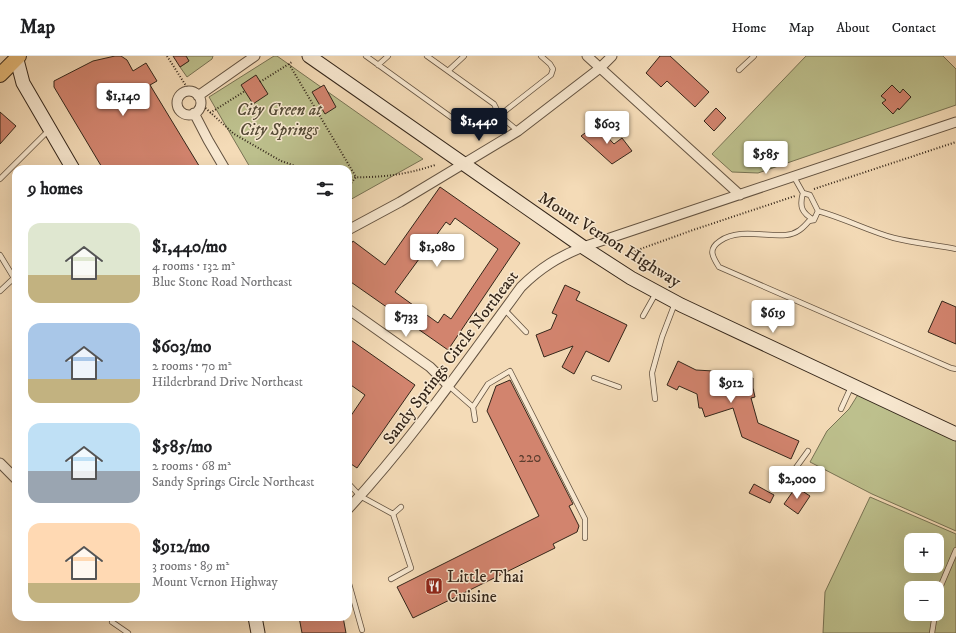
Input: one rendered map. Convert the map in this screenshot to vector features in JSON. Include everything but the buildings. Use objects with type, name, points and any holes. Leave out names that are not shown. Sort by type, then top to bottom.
[{"type":"main road","points":[[0,75],[17,57]]},
{"type":"street","points":[[195,97],[255,56]]},
{"type":"street","name":"Mount Vernon Highway","points":[[309,56],[583,247],[631,278],[676,302],[956,434]]},
{"type":"street","points":[[587,56],[740,195]]},
{"type":"street","points":[[352,228],[400,202],[518,131],[600,68],[612,56]]},
{"type":"street","points":[[17,57],[23,83],[71,165]]},
{"type":"street","points":[[185,92],[195,97],[199,108],[194,114],[186,115],[180,111],[177,104],[179,96],[185,92]]},
{"type":"street","points":[[194,114],[223,165]]},
{"type":"street","name":"Sandy Springs Circle Northeast","points":[[352,505],[391,461],[449,386],[520,287],[534,274],[554,260],[583,247],[956,122]]},
{"type":"street","points":[[352,312],[430,367],[449,386]]},
{"type":"street","points":[[0,463],[12,475]]},
{"type":"street","points":[[256,621],[258,633]]},
{"type":"lane","points":[[366,56],[462,125],[475,126],[500,115],[551,75],[553,69],[541,56]]},
{"type":"lane","points":[[378,65],[388,56]]},
{"type":"lane","points":[[427,56],[494,104],[500,115],[518,131]]},
{"type":"lane","points":[[448,71],[464,56]]},
{"type":"lane","points":[[739,70],[754,56]]},
{"type":"lane","points":[[15,165],[50,130]]},
{"type":"lane","points":[[0,180],[12,168]]},
{"type":"lane","points":[[794,176],[803,193],[810,195],[818,211]]},
{"type":"lane","points":[[803,193],[800,202],[805,214],[814,220]]},
{"type":"lane","points":[[818,211],[814,220],[810,221],[800,231],[787,235],[761,233],[727,236],[715,244],[712,251],[713,259],[718,267],[956,369]]},
{"type":"lane","points":[[818,211],[832,214],[858,226],[895,238],[956,249]]},
{"type":"lane","points":[[0,255],[12,275]]},
{"type":"lane","points":[[0,291],[12,280]]},
{"type":"lane","points":[[643,316],[657,292]]},
{"type":"lane","points":[[655,399],[652,373],[662,337],[676,302]]},
{"type":"lane","points":[[504,309],[526,332]]},
{"type":"lane","points":[[473,407],[488,384],[510,371],[585,519],[585,538]]},
{"type":"lane","points":[[594,378],[619,387]]},
{"type":"lane","points":[[841,409],[852,385]]},
{"type":"lane","points":[[449,386],[473,407],[475,420]]},
{"type":"lane","points":[[795,469],[808,451]]},
{"type":"lane","points":[[352,488],[360,496],[393,514],[412,568],[390,579]]},
{"type":"lane","points":[[393,514],[401,507]]},
{"type":"lane","points":[[942,581],[956,550]]},
{"type":"lane","points":[[352,594],[362,630]]},
{"type":"lane","points":[[932,633],[934,621]]},
{"type":"lane","points":[[112,622],[128,633]]},
{"type":"path","points":[[167,56],[195,97],[210,113],[234,134],[281,161],[292,165]]},
{"type":"path","points":[[260,82],[292,62]]},
{"type":"path","points":[[289,64],[349,165]]},
{"type":"path","points":[[210,113],[245,91]]},
{"type":"path","points":[[352,177],[387,176],[412,172],[435,165]]},
{"type":"path","points":[[352,170],[356,177]]},
{"type":"path","points":[[352,182],[356,177]]},
{"type":"green space","points":[[186,56],[213,56],[212,59],[187,77],[180,67],[189,61]]},
{"type":"green space","name":"City Green at City Springs","points":[[274,56],[277,56],[423,159],[352,199],[352,165],[249,165],[209,97]]},
{"type":"green space","points":[[806,56],[943,56],[956,69],[956,105],[758,173],[732,172],[712,154]]},
{"type":"green space","points":[[859,393],[956,440],[956,531],[872,494],[810,462],[827,431],[849,409]]},
{"type":"green space","points":[[870,497],[956,534],[956,633],[823,633],[825,592]]},
{"type":"place","name":"Little Thai Cuisine","points":[[434,586]]}]
